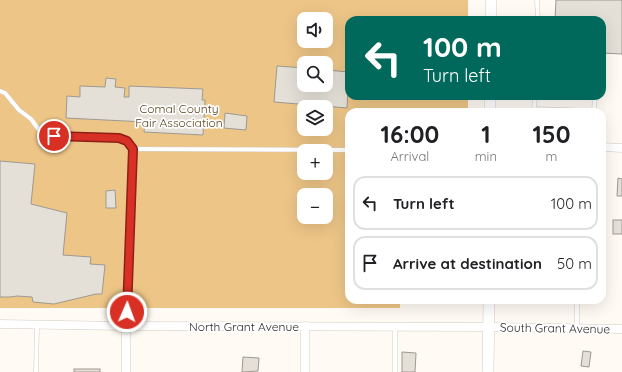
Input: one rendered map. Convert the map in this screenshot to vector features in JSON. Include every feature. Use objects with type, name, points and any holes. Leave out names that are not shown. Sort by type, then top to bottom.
[{"type":"main road","points":[[491,0],[491,16]]},
{"type":"main road","points":[[488,372],[489,304]]},
{"type":"street","points":[[606,148],[622,148]]},
{"type":"street","name":"North Grant Avenue","points":[[0,324],[395,328],[488,327]]},
{"type":"street","points":[[126,326],[126,372]]},
{"type":"street","points":[[305,326],[305,372]]},
{"type":"street","name":"South Grant Avenue","points":[[488,327],[622,329]]},
{"type":"lane","points":[[537,0],[538,16]]},
{"type":"lane","points":[[0,91],[5,93],[19,110],[31,119],[39,130],[54,136],[119,138],[127,141],[133,149],[126,326]]},
{"type":"lane","points":[[133,149],[345,150]]},
{"type":"lane","points":[[577,304],[577,329]]},
{"type":"lane","points":[[36,372],[37,325]]},
{"type":"lane","points":[[395,328],[395,372]]},
{"type":"green space","name":"Comal County Fair Association","points":[[0,0],[468,0],[468,16],[345,16],[345,100],[468,100],[468,108],[345,108],[345,304],[400,304],[400,308],[0,308]]},
{"type":"building","points":[[556,0],[622,0],[622,54],[606,53],[606,16],[555,16]]},
{"type":"building","points":[[277,66],[297,67],[297,92],[333,92],[333,71],[345,72],[345,100],[347,100],[347,108],[333,107],[333,100],[297,100],[297,104],[274,102]]},
{"type":"building","points":[[106,78],[116,79],[115,87],[125,88],[124,97],[129,97],[129,86],[203,89],[202,100],[205,100],[203,135],[144,132],[145,122],[66,118],[67,96],[80,97],[80,86],[105,87]]},
{"type":"building","points":[[225,113],[247,116],[246,130],[224,128]]},
{"type":"building","points":[[0,161],[35,164],[31,204],[67,213],[63,255],[91,257],[90,264],[105,265],[102,294],[96,294],[54,304],[33,302],[32,297],[0,297]]},
{"type":"building","points":[[618,178],[622,179],[622,196],[617,196]]},
{"type":"building","points":[[115,190],[116,208],[106,208],[106,191]]},
{"type":"building","points":[[613,220],[622,220],[622,234],[613,234]]},
{"type":"building","points":[[583,351],[591,352],[589,367],[581,366]]},
{"type":"building","points":[[402,352],[416,353],[415,372],[402,372]]},
{"type":"building","points":[[243,357],[259,358],[258,371],[242,372]]},
{"type":"building","points":[[74,369],[100,369],[100,372],[74,372]]},
{"type":"route","points":[[54,136],[119,138],[127,141],[133,149],[127,312]]}]
